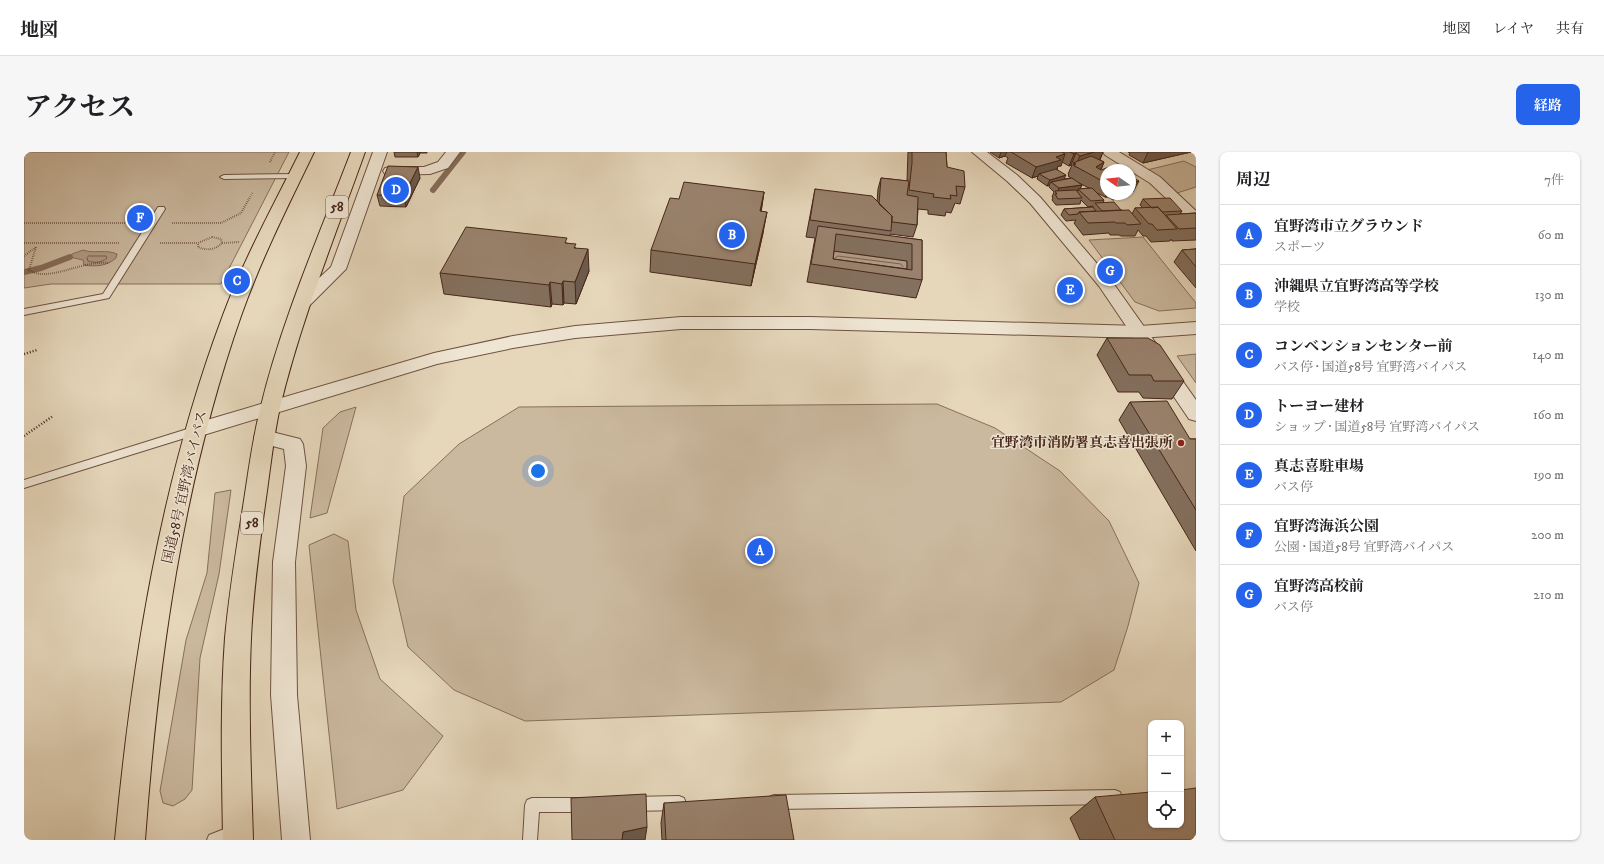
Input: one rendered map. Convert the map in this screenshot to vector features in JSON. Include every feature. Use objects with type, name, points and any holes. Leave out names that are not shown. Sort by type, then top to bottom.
[{"type":"highway","name":"国道58号 宜野湾バイパス","points":[[130,840],[136,758],[150,654],[180,497],[197,430],[216,365],[237,302],[307,152]]},
{"type":"highway","name":"58","points":[[230,837],[236,742],[238,638],[247,555],[264,438],[270,408],[283,361],[302,303],[358,152]]},
{"type":"street","points":[[302,303],[338,269],[380,152]]},
{"type":"street","points":[[373,171],[424,171],[443,165],[454,152]]},
{"type":"street","points":[[979,152],[1012,178],[1035,200],[1105,283],[1196,414]]},
{"type":"street","points":[[1110,152],[1155,180],[1196,219]]},
{"type":"street","points":[[197,430],[434,359],[513,342],[575,332],[681,323],[810,323],[1140,332],[1196,328]]},
{"type":"street","points":[[264,438],[293,444],[296,466],[284,562],[284,695],[296,840]]},
{"type":"lane","points":[[224,176],[295,176]]},
{"type":"lane","points":[[24,312],[106,296],[161,209]]},
{"type":"lane","points":[[24,484],[197,430]]},
{"type":"lane","points":[[762,802],[1127,796]]},
{"type":"lane","points":[[619,804],[691,803]]},
{"type":"lane","points":[[530,840],[532,805],[596,804]]},
{"type":"path","points":[[24,242],[198,243],[215,237],[221,240],[222,243]]},
{"type":"path","points":[[198,243],[198,247],[202,250],[207,250],[220,246],[222,243],[242,242]]},
{"type":"path","points":[[24,256],[40,243]]},
{"type":"path","points":[[36,247],[29,270],[37,275],[63,271],[88,263],[111,263]]},
{"type":"path","points":[[24,354],[37,350]]},
{"type":"path","points":[[24,436],[53,416]]},
{"type":"shaded area","points":[[24,152],[289,152],[221,284],[51,284],[24,288]]},
{"type":"shaded area","points":[[1184,161],[1196,167],[1196,187],[1177,193],[1160,177],[1147,170]]},
{"type":"shaded area","points":[[1143,237],[1196,303],[1196,308],[1159,311],[1135,302],[1089,240]]},
{"type":"shaded area","points":[[1196,354],[1196,383],[1177,356]]},
{"type":"shaded area","points":[[937,404],[995,428],[1060,471],[1109,521],[1139,583],[1128,626],[1114,670],[1061,702],[525,721],[454,690],[408,647],[393,581],[404,496],[459,444],[519,407]]},
{"type":"shaded area","points":[[356,407],[327,513],[310,518],[323,428],[340,412]]},
{"type":"shaded area","points":[[231,490],[219,574],[200,658],[192,790],[185,799],[173,806],[163,803],[160,791],[186,640],[207,573],[215,493]]},
{"type":"shaded area","points":[[334,534],[348,541],[356,610],[380,679],[443,736],[403,790],[337,809],[309,545]]},
{"type":"water","points":[[83,250],[117,254],[116,258],[109,263],[97,266],[88,266],[84,265],[83,260],[70,257],[72,254]]},
{"type":"water","points":[[832,251],[907,261],[906,287],[829,276]]},
{"type":"building","points":[[912,152],[946,152],[947,167],[964,171],[965,187],[956,186],[957,196],[950,195],[951,199],[933,197],[934,194],[909,190]]},
{"type":"building","points":[[1011,152],[1062,152],[1065,154],[1056,157],[1061,160],[1036,167]]},
{"type":"building","points":[[1070,152],[1094,152],[1080,156],[1076,153],[1074,154]]},
{"type":"building","points":[[1091,156],[1104,162],[1096,167],[1100,169],[1100,180],[1073,165],[1076,164],[1073,163]]},
{"type":"building","points":[[388,166],[418,167],[404,195],[377,195]]},
{"type":"building","points":[[1056,169],[1066,175],[1050,180],[1039,174]]},
{"type":"building","points":[[881,178],[909,181],[907,195],[918,197],[917,225],[892,222],[892,216],[879,204]]},
{"type":"building","points":[[1072,178],[1082,185],[1059,188],[1051,182]]},
{"type":"building","points":[[684,182],[764,192],[760,211],[767,212],[755,264],[651,250],[670,198],[679,199]]},
{"type":"building","points":[[1092,188],[1100,196],[1100,200],[1104,200],[1091,201],[1078,189]]},
{"type":"building","points":[[815,189],[872,196],[892,216],[891,231],[810,220]]},
{"type":"building","points":[[1076,190],[1082,198],[1058,199],[1055,194],[1057,194],[1055,191]]},
{"type":"building","points":[[1170,198],[1182,211],[1162,212],[1158,207],[1152,208],[1143,199]]},
{"type":"building","points":[[1114,202],[1121,210],[1102,211],[1095,203]]},
{"type":"building","points":[[1093,207],[1096,211],[1079,212],[1078,214],[1069,215],[1064,209]]},
{"type":"building","points":[[1158,207],[1177,229],[1157,230],[1152,224],[1149,224],[1135,208]]},
{"type":"building","points":[[1129,210],[1141,224],[1127,225],[1125,223],[1115,222],[1088,223],[1079,212]]},
{"type":"building","points":[[1196,213],[1196,228],[1179,229],[1166,215]]},
{"type":"building","points":[[818,226],[922,240],[922,280],[811,264]],"holes":[[[836,234],[912,244],[912,270],[833,259]]]},
{"type":"building","points":[[466,227],[567,238],[565,243],[576,244],[574,248],[588,249],[575,282],[563,281],[562,284],[550,282],[549,285],[440,273]]},
{"type":"building","points":[[1196,249],[1196,267],[1182,250]]},
{"type":"building","points":[[1107,338],[1148,338],[1160,345],[1184,381],[1154,381],[1151,375],[1129,375]]},
{"type":"building","points":[[1167,401],[1190,439],[1196,439],[1196,510],[1130,402]]},
{"type":"building","points":[[1196,788],[1196,840],[1115,840],[1095,797],[1148,792],[1148,828],[1184,828],[1184,790]]},
{"type":"building","points":[[646,794],[647,827],[623,832],[622,840],[572,840],[571,798]]},
{"type":"building","points":[[786,795],[794,840],[666,840],[664,803]]},
{"type":"waterway","points":[[433,190],[463,152]]},
{"type":"waterway","points":[[24,272],[41,268],[70,257]]},
{"type":"place","name":"トーヨー建材","points":[[396,190]]},
{"type":"place","name":"宜野湾海浜公園","points":[[140,218]]},
{"type":"place","name":"沖縄県立宜野湾高等学校","points":[[732,235]]},
{"type":"place","name":"宜野湾高校前","points":[[1110,271]]},
{"type":"place","name":"コンベンションセンター前","points":[[237,281]]},
{"type":"place","name":"真志喜駐車場","points":[[1070,290]]},
{"type":"place","name":"宜野湾市消防署真志喜出張所","points":[[1181,443]]},
{"type":"place","name":"宜野湾市立グラウンド","points":[[760,551]]}]
